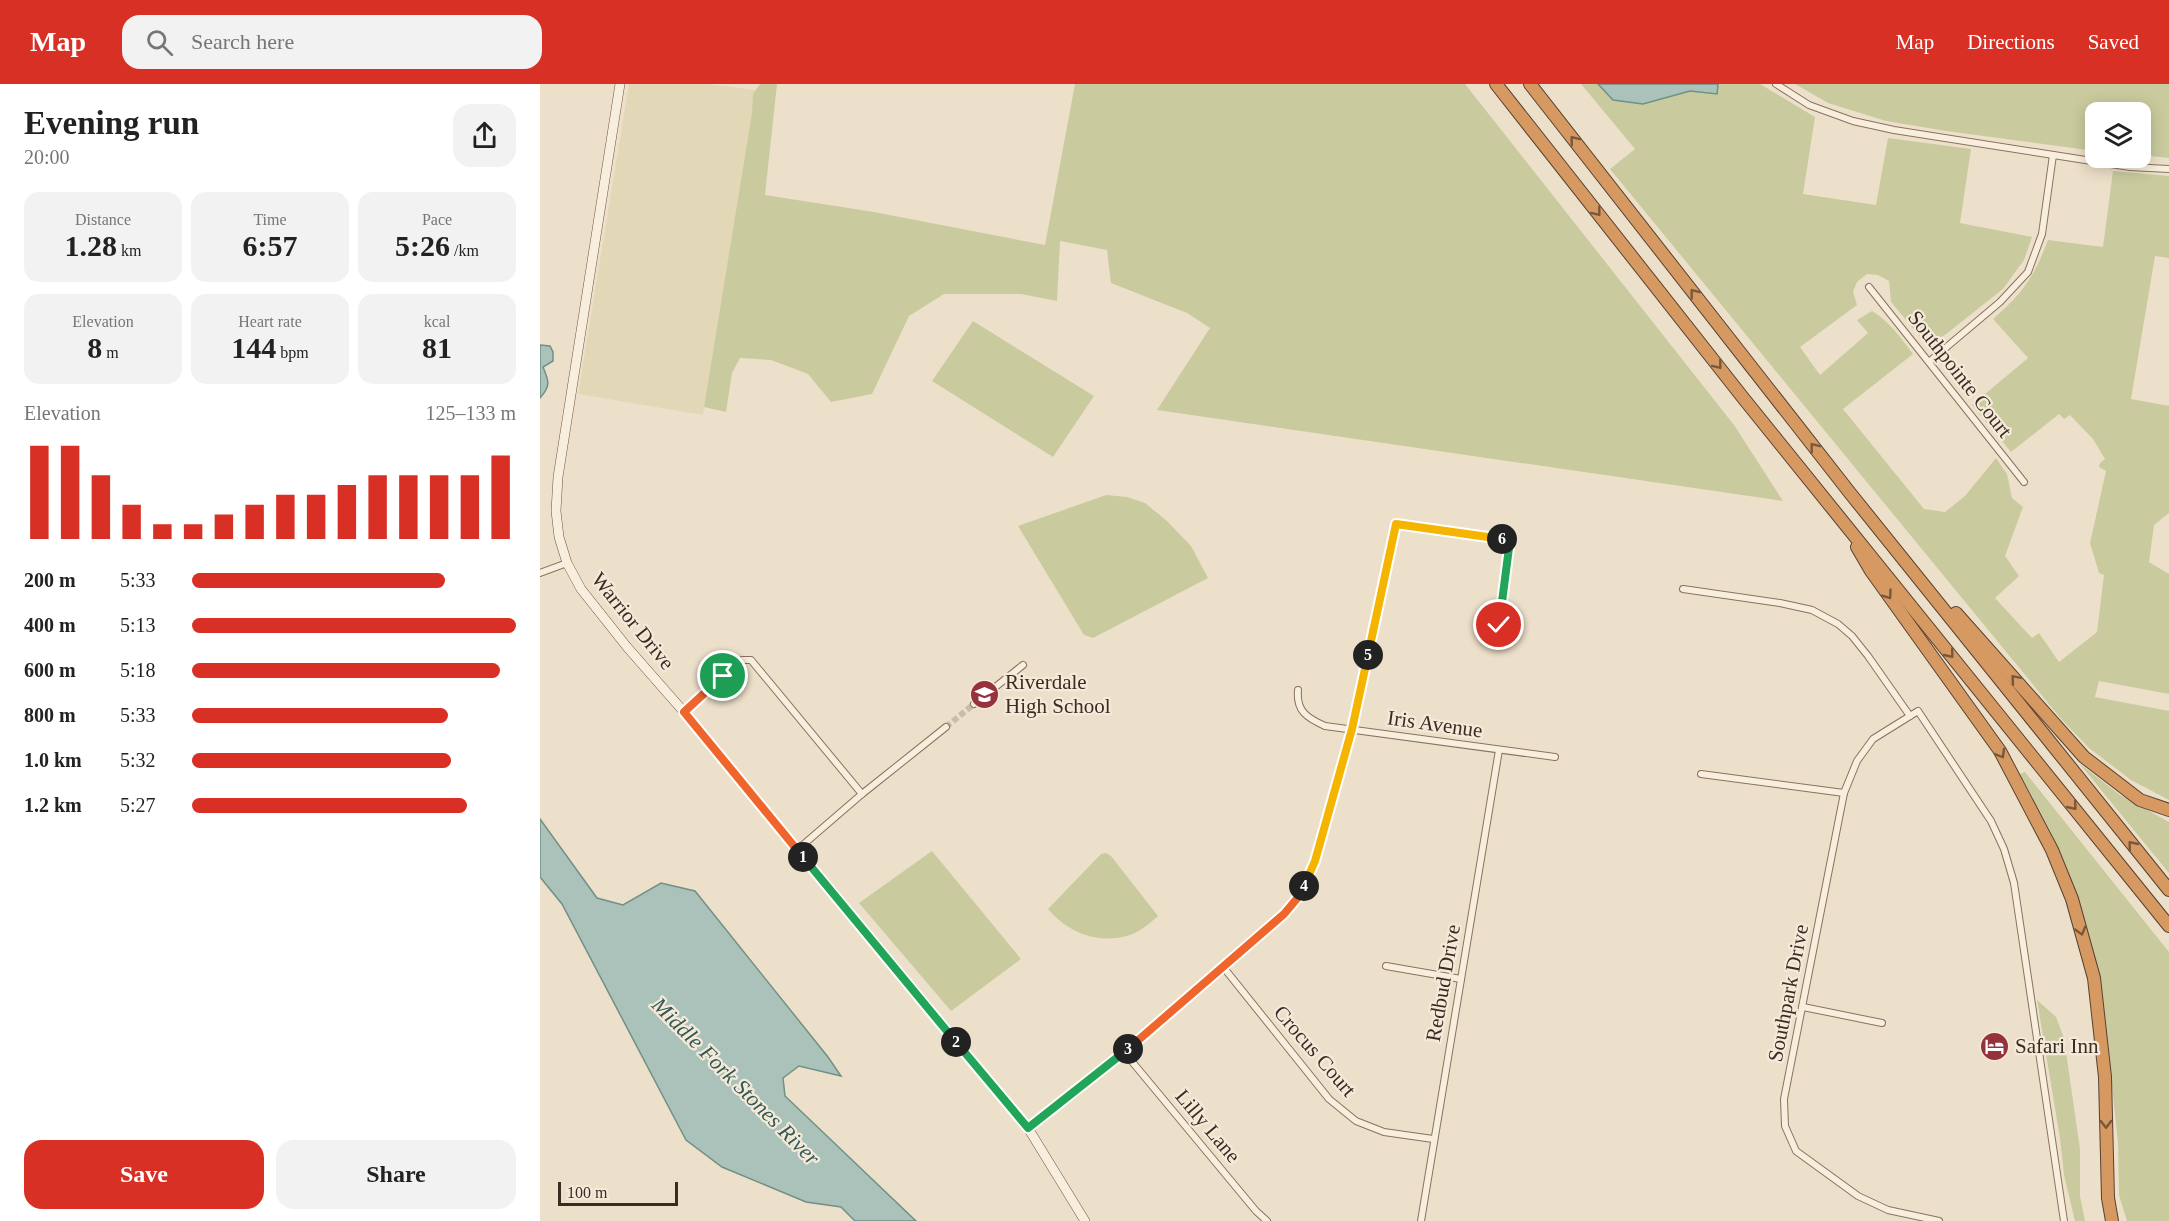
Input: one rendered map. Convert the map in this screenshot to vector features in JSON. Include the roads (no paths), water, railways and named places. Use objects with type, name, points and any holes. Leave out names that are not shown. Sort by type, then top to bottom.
[{"type":"highway","points":[[1496,84],[2169,926]]},
{"type":"highway","points":[[1530,84],[1850,493],[2169,890]]},
{"type":"highway","points":[[1850,493],[2084,757],[2140,800],[2169,810]]},
{"type":"highway","points":[[1835,510],[1871,571],[2000,751],[2052,850],[2072,899],[2094,978],[2105,1077],[2108,1198],[2112,1221]]},
{"type":"street","name":"Warrior Drive","points":[[620,84],[558,477],[556,511],[567,563],[581,589],[603,618],[684,712],[1028,1128],[1085,1221]]},
{"type":"street","points":[[1776,84],[1809,105],[1853,121],[1894,130],[2130,167],[2169,169]]},
{"type":"street","points":[[1930,361],[2000,302],[2028,272],[2042,234],[2053,155]]},
{"type":"street","name":"Southpointe Court","points":[[1869,287],[2024,482]]},
{"type":"street","points":[[1028,1128],[1124,1052],[1224,968],[1284,914],[1300,895],[1315,861],[1352,729],[1396,524],[1510,540],[1499,625]]},
{"type":"street","points":[[540,573],[567,563]]},
{"type":"street","points":[[1683,589],[1780,603],[1812,610],[1829,619],[1852,636],[1910,716]]},
{"type":"street","points":[[684,712],[742,660],[751,660],[862,794]]},
{"type":"street","points":[[974,704],[1023,665]]},
{"type":"street","name":"Iris Avenue","points":[[1298,690],[1298,704],[1302,712],[1310,720],[1325,726],[1555,757]]},
{"type":"street","name":"Southpark Drive","points":[[1939,1221],[1888,1210],[1858,1197],[1796,1151],[1785,1126],[1784,1099],[1844,793],[1857,761],[1873,739],[1918,711],[1991,821],[2004,849],[2014,883],[2064,1221]]},
{"type":"street","points":[[797,850],[862,794],[946,727]]},
{"type":"street","name":"Redbud Drive","points":[[1421,1221],[1500,750]]},
{"type":"street","points":[[1701,774],[1844,793]]},
{"type":"street","points":[[1386,966],[1461,979]]},
{"type":"street","name":"Crocus Court","points":[[1224,968],[1329,1099],[1356,1120],[1384,1132],[1434,1139]]},
{"type":"street","points":[[1803,1007],[1882,1023]]},
{"type":"street","name":"Lilly Lane","points":[[1124,1052],[1267,1221]]},
{"type":"water","points":[[1598,84],[1718,84],[1717,94],[1690,91],[1643,104],[1613,100]]},
{"type":"water","points":[[540,345],[550,346],[553,361],[543,367],[548,383],[540,398]]},
{"type":"water","name":"Middle Fork Stones River","points":[[540,819],[597,898],[623,905],[661,883],[695,891],[841,1076],[799,1066],[783,1078],[785,1096],[916,1221],[855,1221],[841,1207],[806,1202],[722,1167],[686,1140],[562,904],[540,877]]},
{"type":"tunnel","points":[[946,727],[974,704]]},
{"type":"place","name":"Riverdale High School","points":[[984,694]]},
{"type":"place","name":"Safari Inn","points":[[1994,1046]]}]
